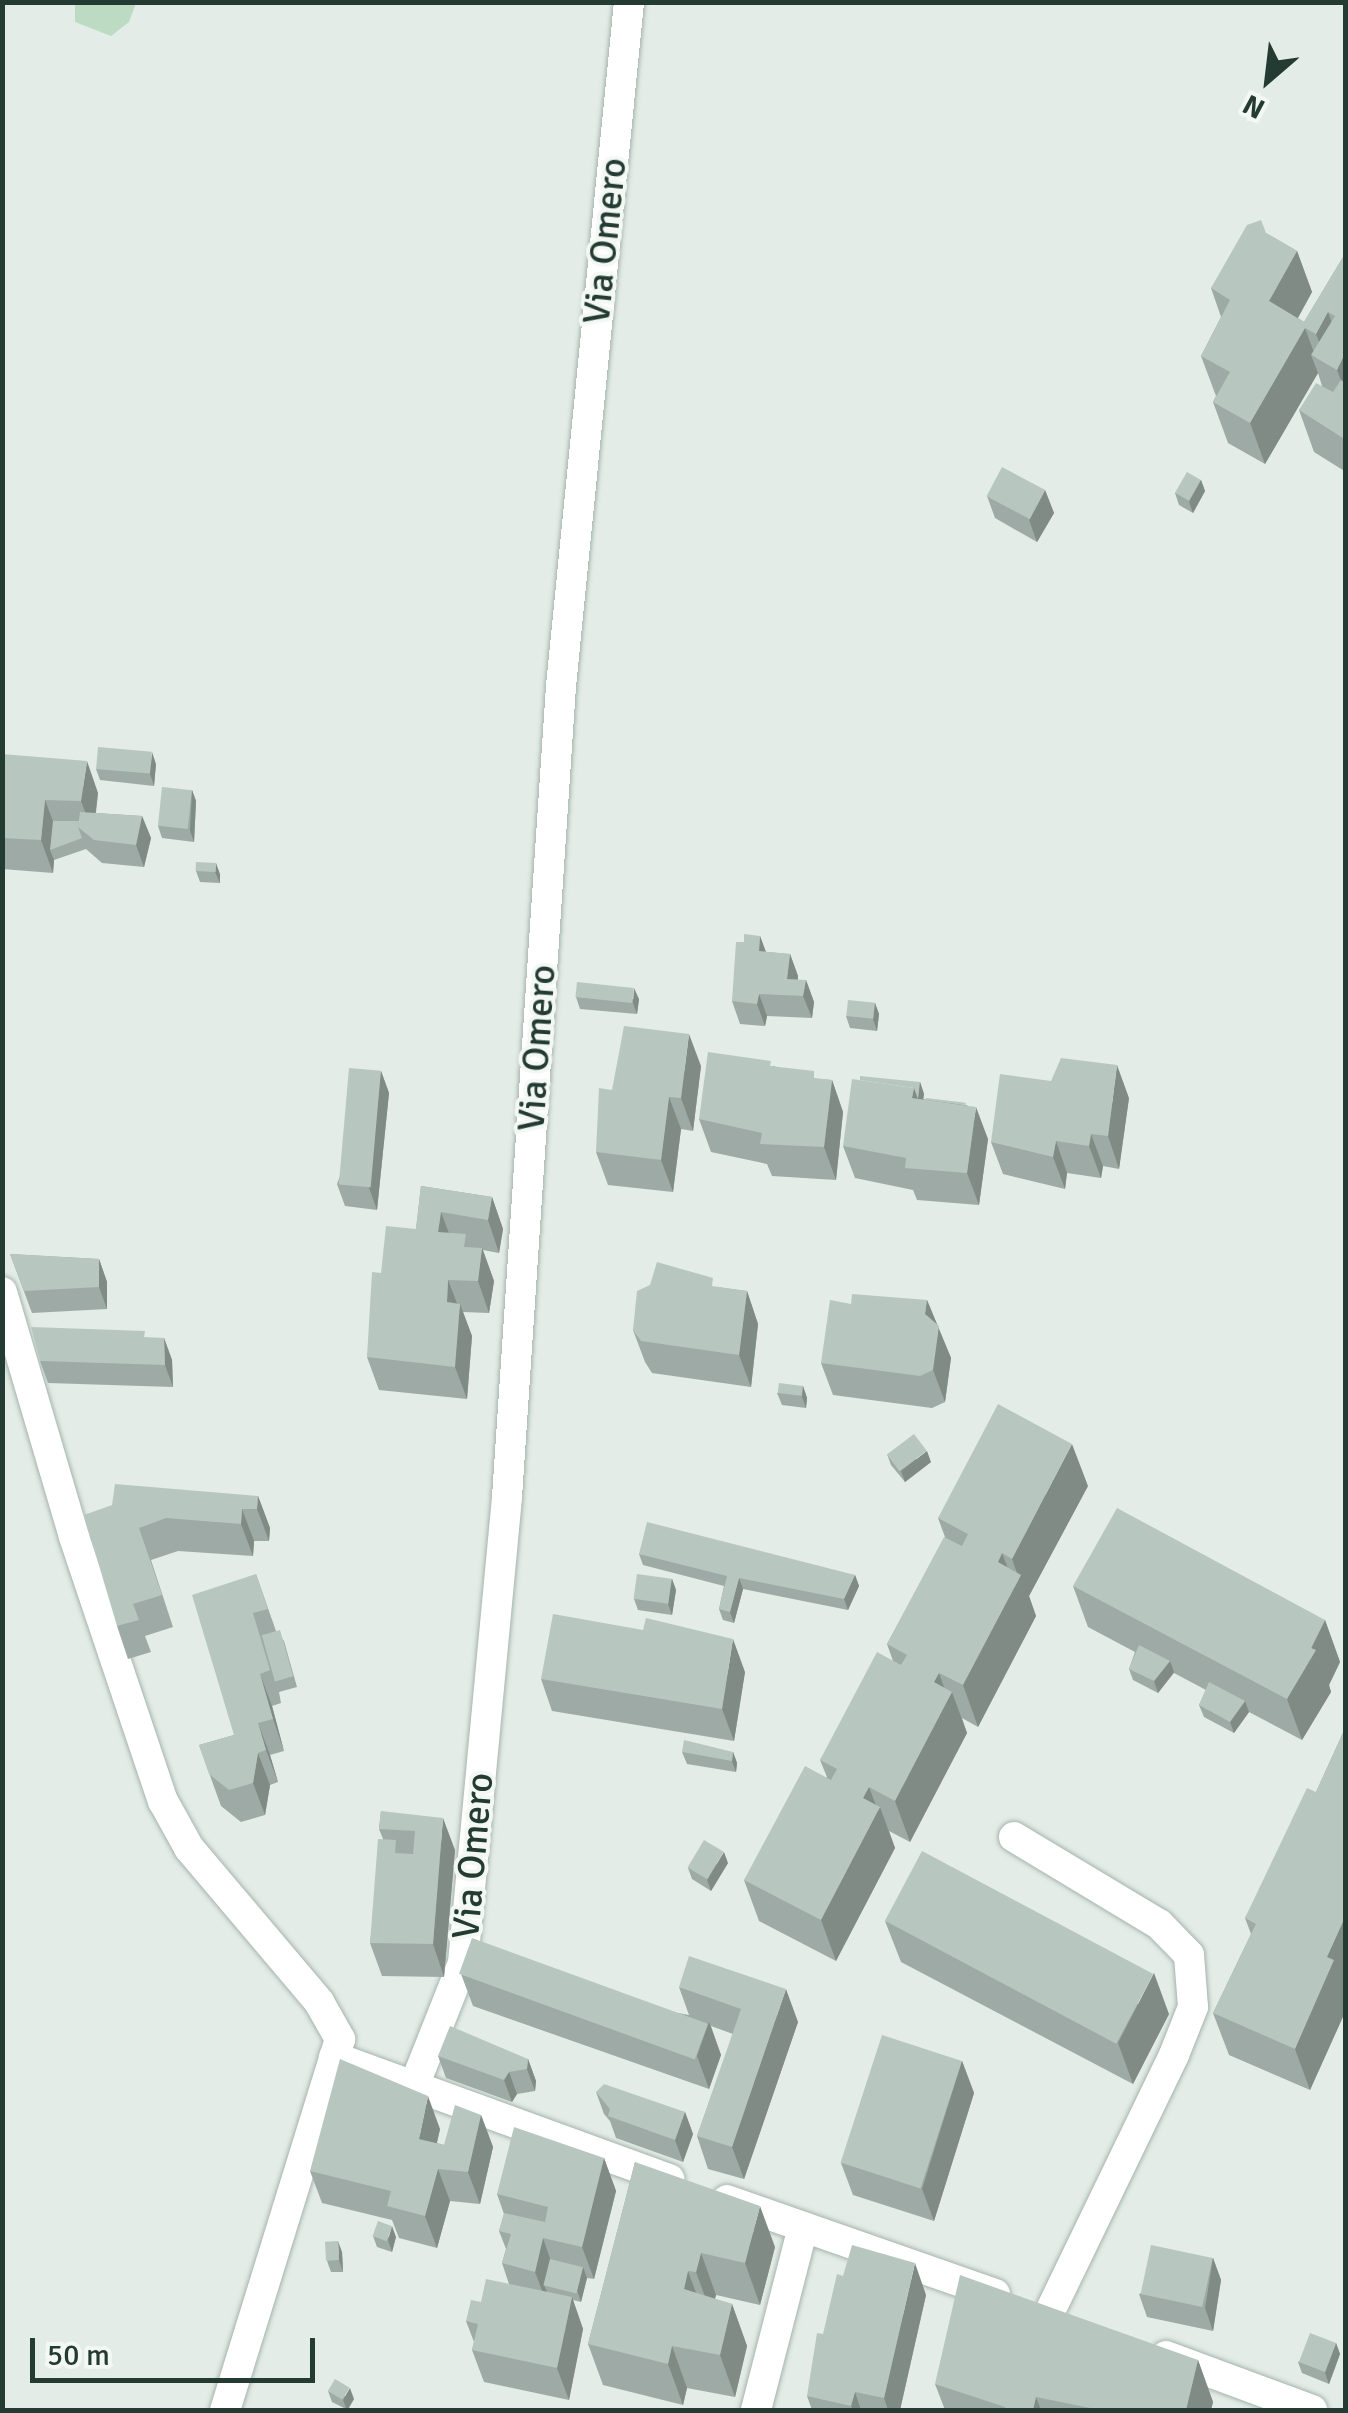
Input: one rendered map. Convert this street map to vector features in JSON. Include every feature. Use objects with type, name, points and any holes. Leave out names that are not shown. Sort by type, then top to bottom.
[{"type":"street","name":"Via Omero","points":[[414,2086],[463,1964],[507,1497],[561,686],[629,2]]},
{"type":"street","points":[[2,1292],[74,1537],[164,1801],[189,1848],[319,2002],[340,2038],[225,2410]]},
{"type":"street","points":[[1014,1837],[1159,1924],[1189,1956],[1192,2007],[1174,2055],[1050,2312]]},
{"type":"street","points":[[334,2058],[1086,2326]]},
{"type":"street","points":[[756,2410],[802,2227]]},
{"type":"street","points":[[1140,2346],[1312,2410]]},
{"type":"green space","points":[[75,2],[136,3],[129,22],[111,36],[75,22]]},
{"type":"building","points":[[1261,220],[1266,233],[1297,251],[1269,301],[1304,322],[1346,252],[1346,351],[1337,370],[1311,355],[1335,316],[1328,312],[1316,334],[1305,328],[1250,423],[1213,402],[1230,372],[1201,356],[1230,300],[1211,288],[1247,225]]},
{"type":"building","points":[[1341,380],[1346,383],[1346,440],[1299,410],[1316,383],[1333,392]]},
{"type":"building","points":[[1002,467],[1045,490],[1030,519],[987,496]]},
{"type":"building","points":[[1187,472],[1201,480],[1189,501],[1175,493]]},
{"type":"building","points":[[98,747],[152,752],[150,774],[96,769]]},
{"type":"building","points":[[2,754],[87,761],[81,801],[45,800],[41,840],[2,838]]},
{"type":"building","points":[[162,787],[192,790],[188,829],[158,826]]},
{"type":"building","points":[[80,812],[142,816],[136,845],[94,840],[78,827]]},
{"type":"building","points":[[53,821],[79,821],[82,838],[50,850]]},
{"type":"building","points":[[196,862],[216,863],[216,872],[196,871]]},
{"type":"building","points":[[744,934],[760,936],[759,951],[790,954],[787,979],[806,980],[803,996],[759,994],[757,1004],[732,1001],[736,942],[744,942]]},
{"type":"building","points":[[577,982],[634,988],[632,1003],[575,997]]},
{"type":"building","points":[[848,1000],[875,1003],[873,1019],[846,1016]]},
{"type":"building","points":[[624,1026],[689,1034],[681,1098],[669,1097],[661,1160],[596,1152],[599,1088],[612,1090]]},
{"type":"building","points":[[708,1052],[771,1061],[770,1066],[814,1071],[814,1078],[832,1080],[824,1147],[760,1144],[762,1133],[699,1119]]},
{"type":"building","points":[[1061,1058],[1117,1065],[1108,1136],[1091,1134],[1089,1146],[1056,1141],[1053,1157],[991,1142],[1000,1074],[1051,1081]]},
{"type":"building","points":[[349,1068],[381,1071],[371,1187],[339,1185]]},
{"type":"building","points":[[860,1076],[920,1082],[918,1099],[914,1088],[860,1080]]},
{"type":"building","points":[[852,1079],[914,1088],[912,1098],[976,1107],[967,1173],[905,1168],[906,1158],[843,1146]]},
{"type":"building","points":[[926,1098],[966,1103],[965,1105]]},
{"type":"building","points":[[421,1186],[492,1197],[488,1220],[441,1212],[438,1232],[466,1234],[464,1247],[482,1248],[478,1281],[448,1280],[447,1302],[460,1304],[455,1367],[367,1357],[372,1272],[381,1273],[386,1226],[416,1229]]},
{"type":"building","points":[[10,1254],[99,1259],[99,1287],[24,1291]]},
{"type":"building","points":[[657,1262],[713,1278],[712,1286],[747,1291],[739,1355],[641,1341],[633,1330],[637,1291],[650,1285]]},
{"type":"building","points":[[852,1294],[927,1300],[925,1314],[939,1326],[933,1370],[920,1376],[821,1363],[830,1300],[851,1304]]},
{"type":"building","points":[[31,1327],[145,1331],[144,1337],[164,1338],[165,1365],[40,1361]]},
{"type":"building","points":[[779,1383],[803,1386],[802,1396],[778,1393]]},
{"type":"building","points":[[998,1404],[1072,1444],[1012,1559],[1002,1553],[998,1562],[1021,1575],[963,1685],[939,1673],[934,1682],[952,1692],[895,1801],[869,1787],[863,1798],[880,1807],[821,1920],[744,1880],[805,1766],[831,1780],[837,1769],[820,1760],[877,1652],[901,1665],[907,1655],[887,1644],[944,1537],[962,1546],[968,1534],[938,1518]]},
{"type":"building","points":[[914,1434],[927,1451],[899,1471],[887,1454]]},
{"type":"building","points":[[115,1484],[258,1496],[257,1509],[242,1509],[241,1524],[166,1518],[139,1528],[162,1595],[133,1604],[139,1620],[117,1626],[84,1515],[112,1505]]},
{"type":"building","points":[[1117,1508],[1325,1620],[1311,1648],[1316,1650],[1287,1699],[1073,1586]]},
{"type":"building","points":[[647,1522],[855,1575],[844,1599],[739,1578],[730,1612],[719,1609],[727,1576],[639,1554]]},
{"type":"building","points":[[256,1574],[268,1609],[253,1613],[270,1670],[260,1674],[273,1719],[258,1723],[266,1750],[258,1753],[253,1783],[229,1790],[209,1774],[199,1745],[234,1735],[192,1595]]},
{"type":"building","points":[[637,1574],[672,1579],[668,1604],[634,1599]]},
{"type":"building","points":[[553,1614],[643,1630],[646,1618],[733,1639],[722,1709],[541,1679]]},
{"type":"building","points":[[280,1630],[293,1676],[275,1681],[262,1635]]},
{"type":"building","points":[[1139,1645],[1170,1661],[1154,1681],[1129,1669]]},
{"type":"building","points":[[1209,1682],[1245,1701],[1230,1722],[1199,1705]]},
{"type":"building","points":[[1346,1726],[1346,1915],[1327,1957],[1334,1960],[1295,2049],[1213,2013],[1256,1924],[1245,1918],[1307,1788],[1316,1792]]},
{"type":"building","points":[[684,1740],[733,1752],[732,1761],[682,1752]]},
{"type":"building","points":[[381,1811],[443,1818],[433,1944],[370,1943],[378,1839],[396,1840],[395,1853],[413,1854],[415,1831],[379,1829]]},
{"type":"building","points":[[704,1840],[724,1852],[707,1879],[688,1867]]},
{"type":"building","points":[[922,1851],[1153,1974],[1116,2044],[885,1921]]},
{"type":"building","points":[[472,1938],[708,2024],[695,2060],[459,1974]]},
{"type":"building","points":[[689,1956],[786,1989],[732,2147],[697,2136],[741,2009],[679,1987]]},
{"type":"building","points":[[450,2026],[528,2059],[527,2069],[509,2072],[504,2080],[438,2056]]},
{"type":"building","points":[[882,2035],[962,2061],[920,2188],[841,2162]]},
{"type":"building","points":[[340,2059],[428,2096],[419,2139],[444,2145],[455,2105],[481,2115],[468,2172],[438,2169],[425,2216],[387,2206],[391,2191],[310,2171]]},
{"type":"building","points":[[604,2084],[685,2112],[675,2140],[608,2116],[610,2109],[596,2092]]},
{"type":"building","points":[[514,2127],[604,2158],[582,2247],[543,2238],[535,2272],[502,2263],[511,2234],[499,2231],[504,2213],[545,2222],[548,2207],[497,2194]]},
{"type":"building","points":[[635,2162],[760,2206],[745,2263],[701,2253],[696,2272],[688,2271],[684,2289],[732,2304],[720,2355],[672,2346],[668,2364],[588,2344]]},
{"type":"building","points":[[378,2221],[392,2226],[387,2241],[373,2236]]},
{"type":"building","points":[[338,2241],[339,2260],[326,2261],[325,2242]]},
{"type":"building","points":[[852,2245],[915,2263],[884,2398],[855,2392],[851,2406],[807,2396],[817,2333],[823,2334],[837,2274],[843,2276]]},
{"type":"building","points":[[1151,2245],[1213,2258],[1202,2307],[1141,2294]]},
{"type":"building","points":[[550,2259],[583,2267],[576,2293],[543,2285]]},
{"type":"building","points":[[960,2275],[1198,2360],[1186,2410],[1100,2410],[1036,2397],[1033,2410],[1005,2410],[935,2384]]},
{"type":"building","points":[[486,2279],[572,2297],[557,2368],[472,2350],[478,2324],[466,2321],[471,2300],[481,2302]]},
{"type":"building","points":[[1310,2333],[1336,2343],[1325,2372],[1299,2362]]},
{"type":"building","points":[[335,2379],[350,2388],[342,2400],[328,2391]]}]
